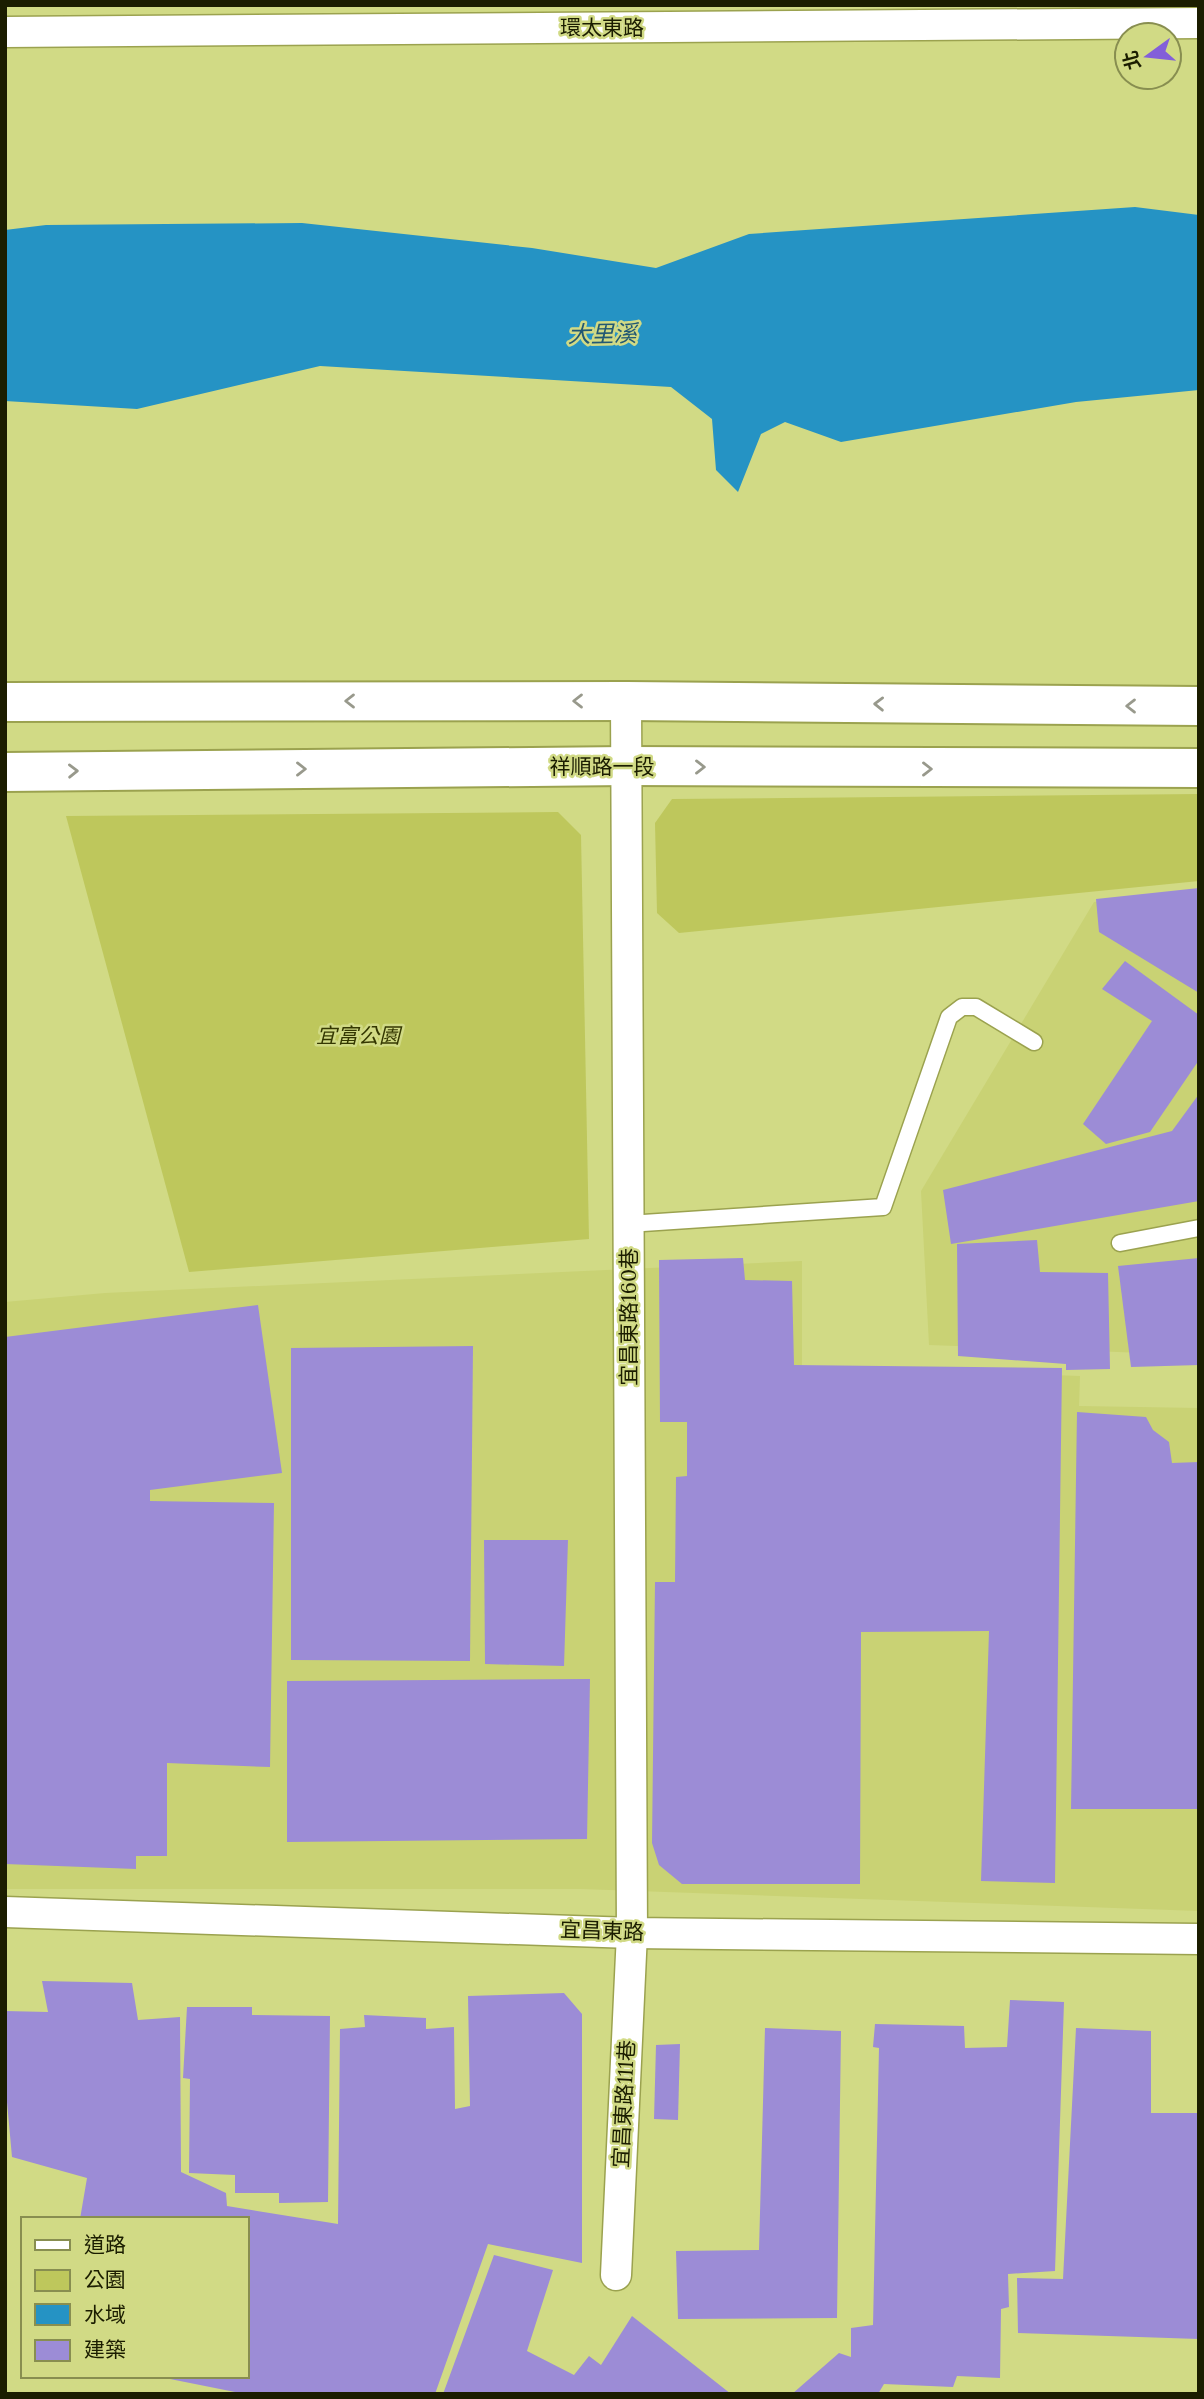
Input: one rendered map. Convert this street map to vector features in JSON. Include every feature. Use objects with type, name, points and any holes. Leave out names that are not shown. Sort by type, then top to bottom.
[{"type":"street","name":"環太東路","points":[[5,32],[1199,23]]},
{"type":"street","points":[[5,702],[626,701],[1199,706]]},
{"type":"street","name":"宜昌東路160巷","points":[[626,701],[632,1933]]},
{"type":"street","name":"祥順路一段","points":[[5,772],[626,766],[1199,768]]},
{"type":"street","name":"宜昌東路","points":[[5,1912],[632,1933],[1199,1938]]},
{"type":"street","name":"宜昌東路111巷","points":[[616,2275],[632,1933]]},
{"type":"lane","points":[[628,1224],[883,1207],[949,1017],[962,1007],[976,1007],[1034,1042]]},
{"type":"lane","points":[[1121,1243],[1199,1227]]},
{"type":"shaded area","points":[[1199,889],[1199,1355],[929,1345],[921,1191],[1094,902]]},
{"type":"shaded area","points":[[802,1261],[802,1366],[1080,1376],[1079,1406],[1199,1408],[1199,1911],[581,1889],[5,1889],[5,1302],[105,1293]]},
{"type":"green space","points":[[1199,794],[1199,881],[679,933],[657,913],[655,823],[672,799]]},
{"type":"green space","name":"宜富公園","points":[[558,812],[581,835],[589,1239],[189,1272],[66,816]]},
{"type":"water","name":"大里溪","points":[[1135,207],[1199,215],[1199,390],[1076,402],[841,442],[785,422],[761,434],[738,492],[716,470],[712,419],[671,387],[320,366],[137,409],[5,401],[5,230],[46,225],[302,223],[532,248],[656,268],[749,234]]},
{"type":"building","points":[[1199,888],[1199,993],[1099,932],[1096,899]]},
{"type":"building","points":[[1125,961],[1199,1015],[1199,1060],[1150,1132],[1106,1144],[1083,1124],[1152,1021],[1102,989]]},
{"type":"building","points":[[1199,1094],[1199,1201],[951,1244],[943,1190],[1172,1131]]},
{"type":"building","points":[[1037,1240],[1040,1272],[1108,1273],[1110,1369],[1066,1370],[1066,1364],[958,1356],[957,1244]]},
{"type":"building","points":[[743,1258],[745,1280],[792,1281],[794,1365],[1062,1368],[1055,1883],[981,1881],[989,1631],[861,1632],[860,1884],[682,1884],[659,1865],[652,1843],[655,1582],[675,1582],[676,1477],[687,1476],[687,1422],[660,1422],[659,1260]]},
{"type":"building","points":[[1199,1258],[1199,1365],[1131,1367],[1118,1266]]},
{"type":"building","points":[[258,1305],[282,1473],[150,1490],[150,1501],[274,1503],[270,1767],[167,1763],[167,1856],[136,1856],[136,1869],[5,1864],[5,1337]]},
{"type":"building","points":[[473,1346],[470,1661],[291,1660],[291,1348]]},
{"type":"building","points":[[1077,1412],[1146,1417],[1153,1430],[1169,1442],[1172,1463],[1199,1462],[1199,1809],[1071,1809]]},
{"type":"building","points":[[484,1540],[568,1540],[564,1666],[485,1664]]},
{"type":"building","points":[[590,1679],[587,1839],[287,1842],[287,1681]]},
{"type":"building","points":[[42,1981],[132,1983],[138,2020],[180,2017],[181,2172],[226,2193],[227,2206],[338,2224],[340,2029],[365,2027],[364,2015],[426,2018],[426,2029],[454,2027],[455,2109],[470,2106],[468,1996],[564,1993],[582,2014],[582,2263],[488,2244],[435,2394],[245,2394],[165,2378],[248,2378],[248,2217],[80,2217],[87,2178],[12,2157],[5,2080],[5,2011],[48,2012]]},
{"type":"building","points":[[1010,2000],[1064,2002],[1055,2271],[1008,2274],[1009,2307],[1001,2309],[1000,2378],[957,2376],[953,2387],[884,2384],[878,2394],[792,2394],[839,2353],[851,2357],[851,2328],[873,2325],[879,2048],[873,2047],[875,2024],[964,2026],[965,2048],[1007,2047]]},
{"type":"building","points":[[187,2007],[252,2007],[252,2015],[330,2016],[328,2202],[279,2203],[279,2193],[235,2193],[235,2175],[189,2173],[190,2079],[183,2078]]},
{"type":"building","points":[[765,2028],[841,2031],[837,2318],[678,2319],[676,2251],[759,2250]]},
{"type":"building","points":[[1076,2028],[1151,2031],[1151,2113],[1199,2113],[1199,2339],[1018,2333],[1017,2278],[1063,2279]]},
{"type":"building","points":[[680,2044],[678,2120],[654,2119],[656,2045]]},
{"type":"building","points":[[494,2255],[553,2270],[527,2351],[574,2375],[589,2356],[601,2365],[632,2316],[731,2394],[443,2394]]}]
